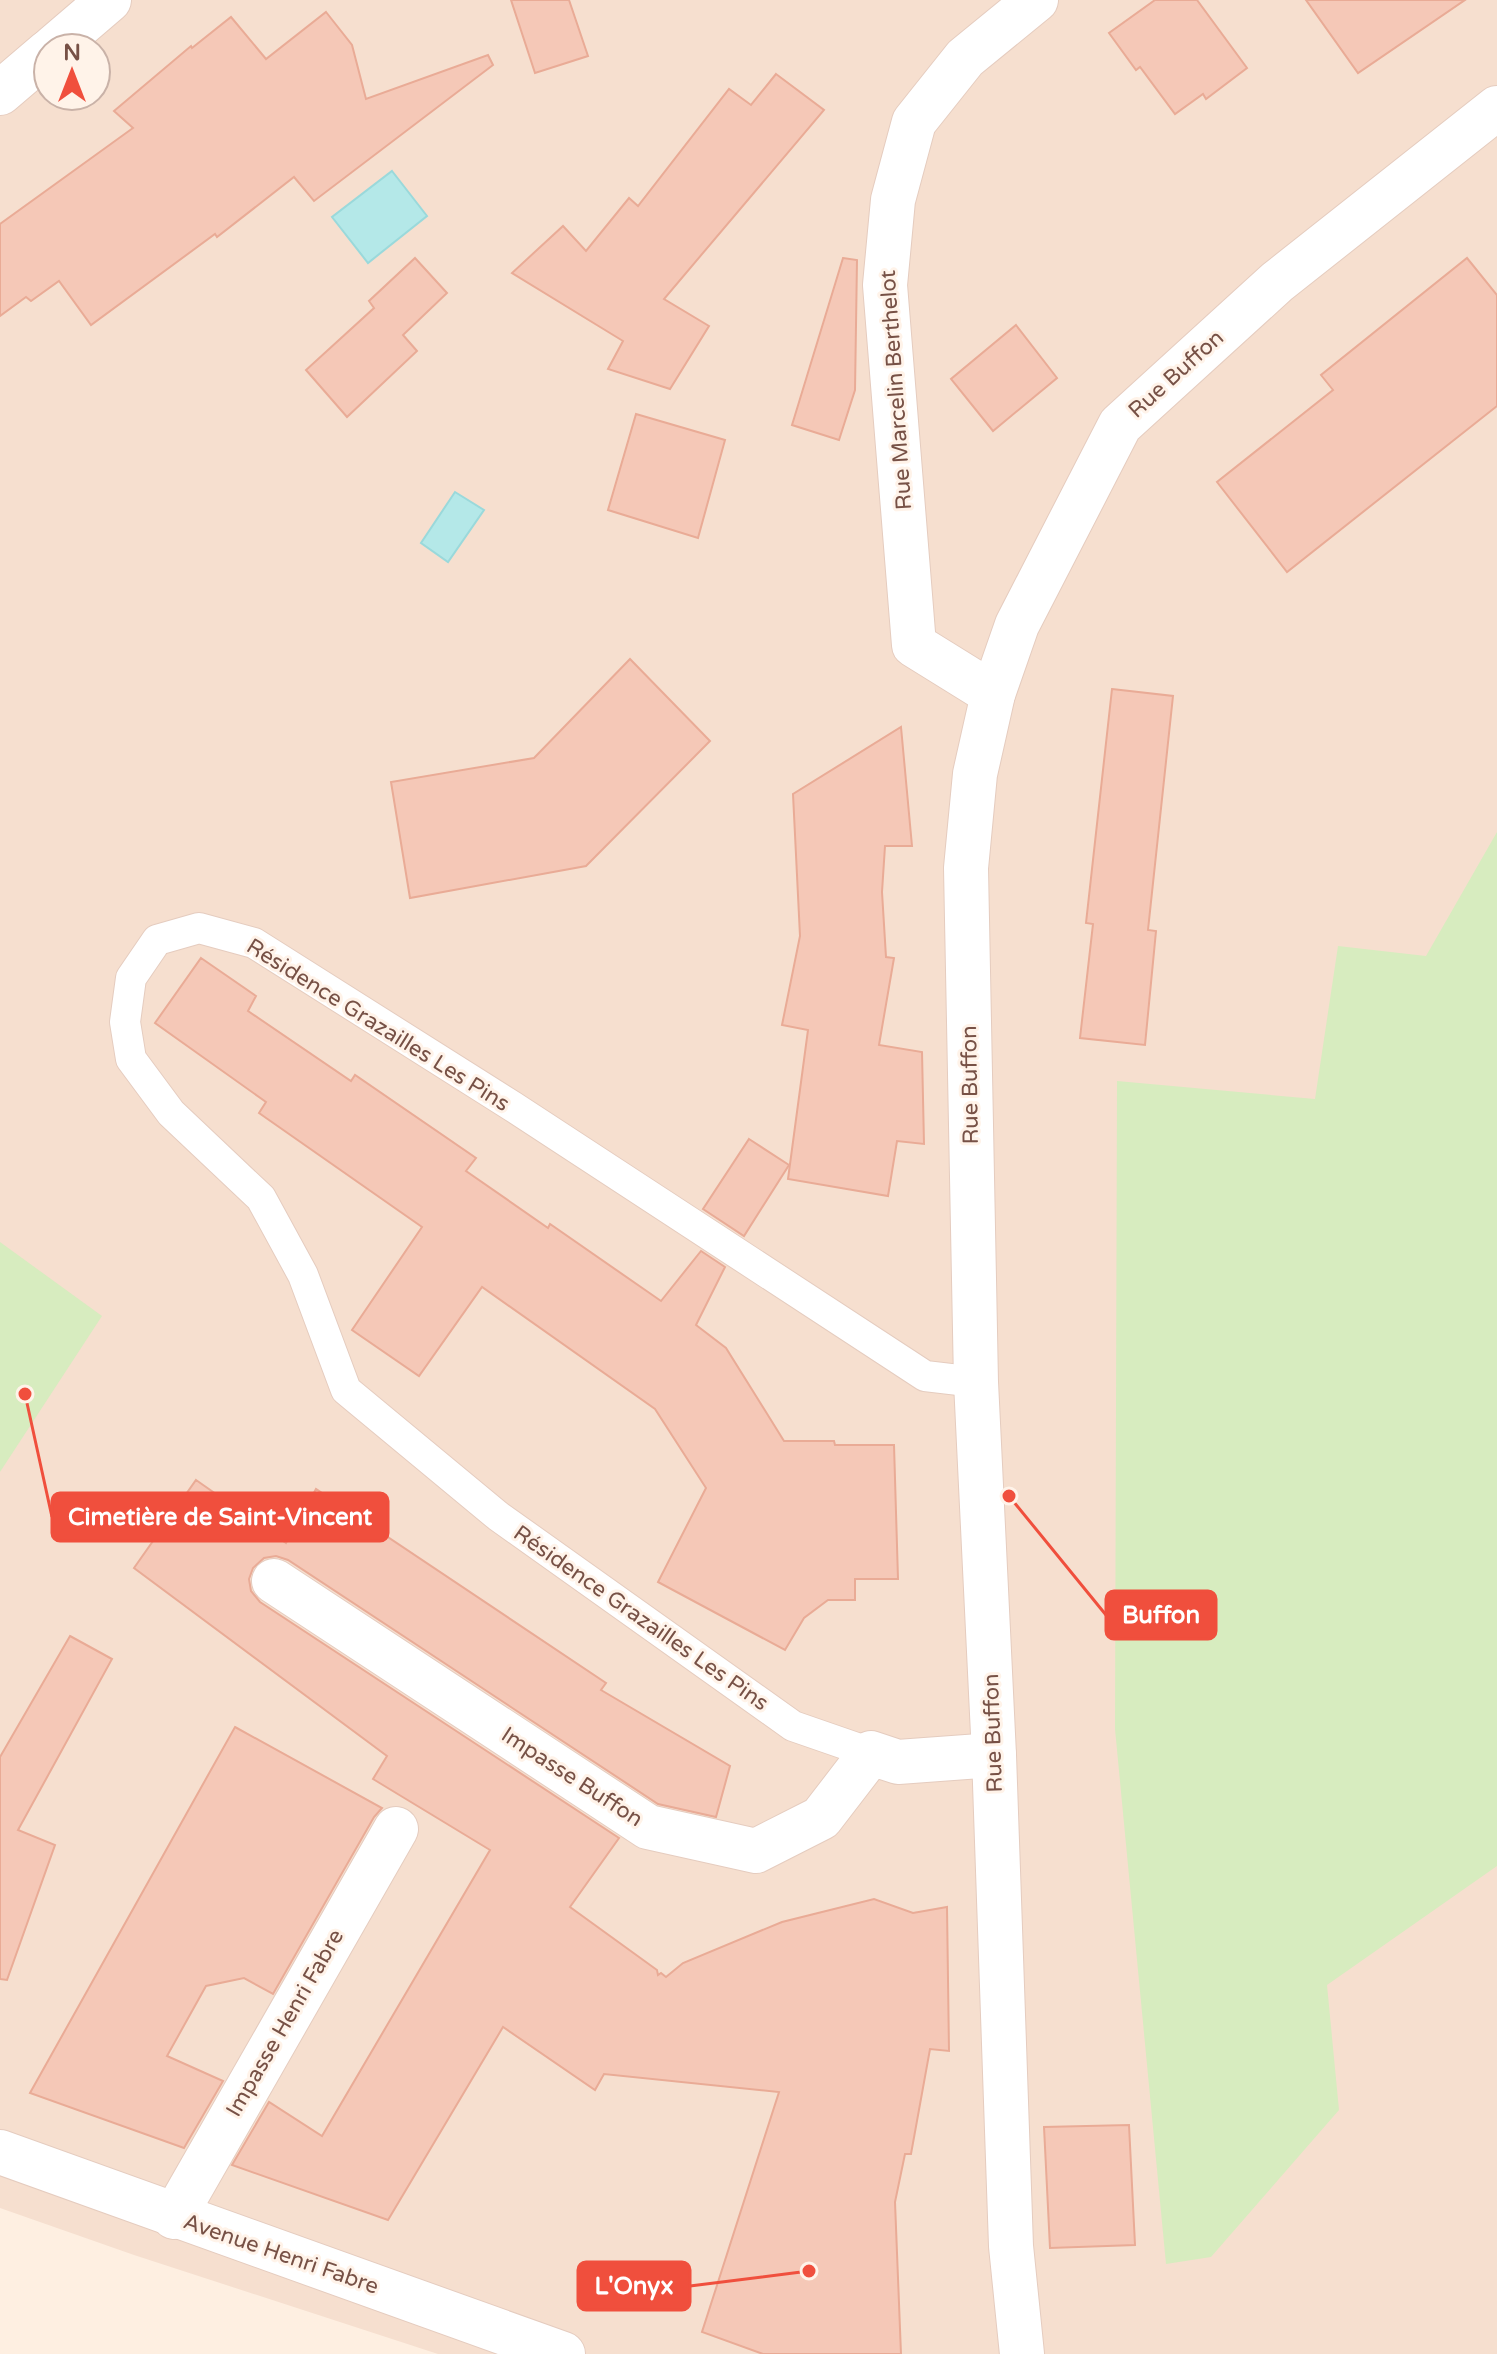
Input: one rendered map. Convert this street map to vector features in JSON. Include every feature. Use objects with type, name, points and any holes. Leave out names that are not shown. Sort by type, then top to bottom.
[{"type":"street","points":[[72,32],[109,0]]},
{"type":"street","name":"Rue Marcelin Berthelot","points":[[993,694],[914,645],[885,285],[893,200],[914,122],[965,58],[1036,0]]},
{"type":"street","points":[[0,93],[32,66]]},
{"type":"street","name":"Rue Buffon","points":[[1022,2354],[1012,2269],[994,1755],[976,1382],[966,868],[975,774],[993,694],[1017,625],[1120,425],[1277,282],[1497,108]]},
{"type":"street","name":"Impasse Buffon","points":[[274,1581],[648,1827],[756,1851],[821,1818],[871,1753]]},
{"type":"street","points":[[871,1753],[898,1762],[994,1755]]},
{"type":"street","name":"Impasse Henri Fabre","points":[[174,2217],[396,1829]]},
{"type":"street","name":"Avenue Henri Fabre","points":[[0,2152],[174,2217],[563,2354]]},
{"type":"street","name":"Rue Buffon","points":[[990,2354],[1012,2269]]},
{"type":"lane","name":"Résidence Grazailles Les Pins","points":[[871,1753],[793,1726],[498,1516],[346,1390],[303,1275],[261,1198],[171,1113],[131,1059],[125,1022],[131,978],[157,940],[199,928],[254,943],[512,1106],[925,1376],[976,1382]]},
{"type":"shaded area","points":[[0,0],[1497,0],[1497,2354],[438,2354],[0,2208]]},
{"type":"green space","points":[[1497,832],[1497,1866],[1327,1985],[1339,2110],[1211,2257],[1166,2264],[1115,1729],[1117,1081],[1315,1099],[1338,946],[1426,956]]},
{"type":"green space","points":[[0,1242],[102,1316],[0,1472]]},
{"type":"water","points":[[392,171],[427,216],[368,263],[332,217]]},
{"type":"water","points":[[455,492],[484,510],[448,562],[421,543]]},
{"type":"building","points":[[511,0],[569,0],[588,56],[535,73]]},
{"type":"building","points":[[1155,0],[1197,0],[1247,68],[1206,99],[1203,94],[1175,114],[1140,67],[1136,70],[1109,33]]},
{"type":"building","points":[[1306,0],[1465,0],[1358,73]]},
{"type":"building","points":[[326,12],[352,45],[366,99],[488,55],[493,65],[314,201],[294,177],[217,237],[215,234],[91,325],[59,281],[31,301],[26,297],[0,316],[0,224],[133,128],[114,111],[191,46],[231,17],[266,59]]},
{"type":"building","points":[[776,74],[824,110],[664,299],[709,326],[670,389],[608,369],[623,341],[512,273],[563,226],[586,251],[629,198],[638,206],[729,89],[751,105]]},
{"type":"building","points":[[415,258],[447,293],[403,335],[417,351],[347,417],[306,370],[374,308],[369,301]]},
{"type":"building","points":[[843,258],[857,260],[855,390],[839,440],[792,425]]},
{"type":"building","points":[[1467,258],[1497,295],[1497,406],[1287,572],[1217,482],[1333,390],[1321,375]]},
{"type":"building","points":[[1016,325],[1057,378],[993,431],[951,379]]},
{"type":"building","points":[[636,414],[725,440],[698,538],[608,510]]},
{"type":"building","points":[[630,659],[710,741],[586,866],[410,898],[391,782],[534,758]]},
{"type":"building","points":[[1112,689],[1173,696],[1148,930],[1156,931],[1145,1045],[1080,1038],[1093,924],[1086,923]]},
{"type":"building","points":[[901,727],[912,846],[885,846],[882,892],[886,957],[894,958],[879,1045],[922,1052],[924,1144],[897,1141],[888,1196],[788,1179],[808,1030],[782,1025],[800,936],[793,794]]},
{"type":"building","points":[[201,958],[256,996],[248,1011],[351,1081],[355,1075],[476,1158],[466,1171],[548,1228],[550,1224],[661,1301],[701,1251],[725,1267],[696,1325],[726,1348],[784,1441],[894,1445],[898,1579],[855,1579],[855,1600],[828,1600],[804,1618],[785,1650],[658,1582],[706,1488],[655,1409],[482,1287],[419,1376],[352,1330],[422,1227],[259,1113],[266,1102],[155,1023]]},
{"type":"building","points":[[749,1139],[789,1165],[744,1236],[703,1209]]},
{"type":"building","points":[[196,1480],[286,1543],[316,1489],[606,1683],[601,1690],[730,1766],[716,1817],[658,1804],[288,1560],[276,1556],[264,1558],[253,1568],[249,1579],[251,1591],[260,1602],[619,1838],[570,1907],[657,1970],[658,1975],[661,1973],[666,1977],[683,1963],[782,1922],[874,1899],[913,1913],[947,1907],[949,2051],[930,2049],[911,2154],[905,2154],[895,2202],[901,2354],[763,2354],[702,2332],[779,2092],[604,2074],[595,2090],[503,2027],[388,2220],[232,2165],[269,2102],[322,2136],[490,1850],[373,1779],[387,1756],[134,1568]]},
{"type":"building","points":[[70,1636],[112,1659],[18,1830],[55,1845],[7,1980],[0,1979],[0,1757]]},
{"type":"building","points":[[235,1727],[382,1808],[273,1994],[244,1978],[206,1986],[167,2056],[223,2081],[184,2148],[30,2093]]},
{"type":"building","points":[[1129,2125],[1135,2245],[1050,2248],[1044,2127]]},
{"type":"place","name":"Cimetière de Saint-Vincent","points":[[25,1394]]},
{"type":"place","name":"Buffon","points":[[1009,1496]]},
{"type":"place","name":"L'Onyx","points":[[809,2271]]}]
